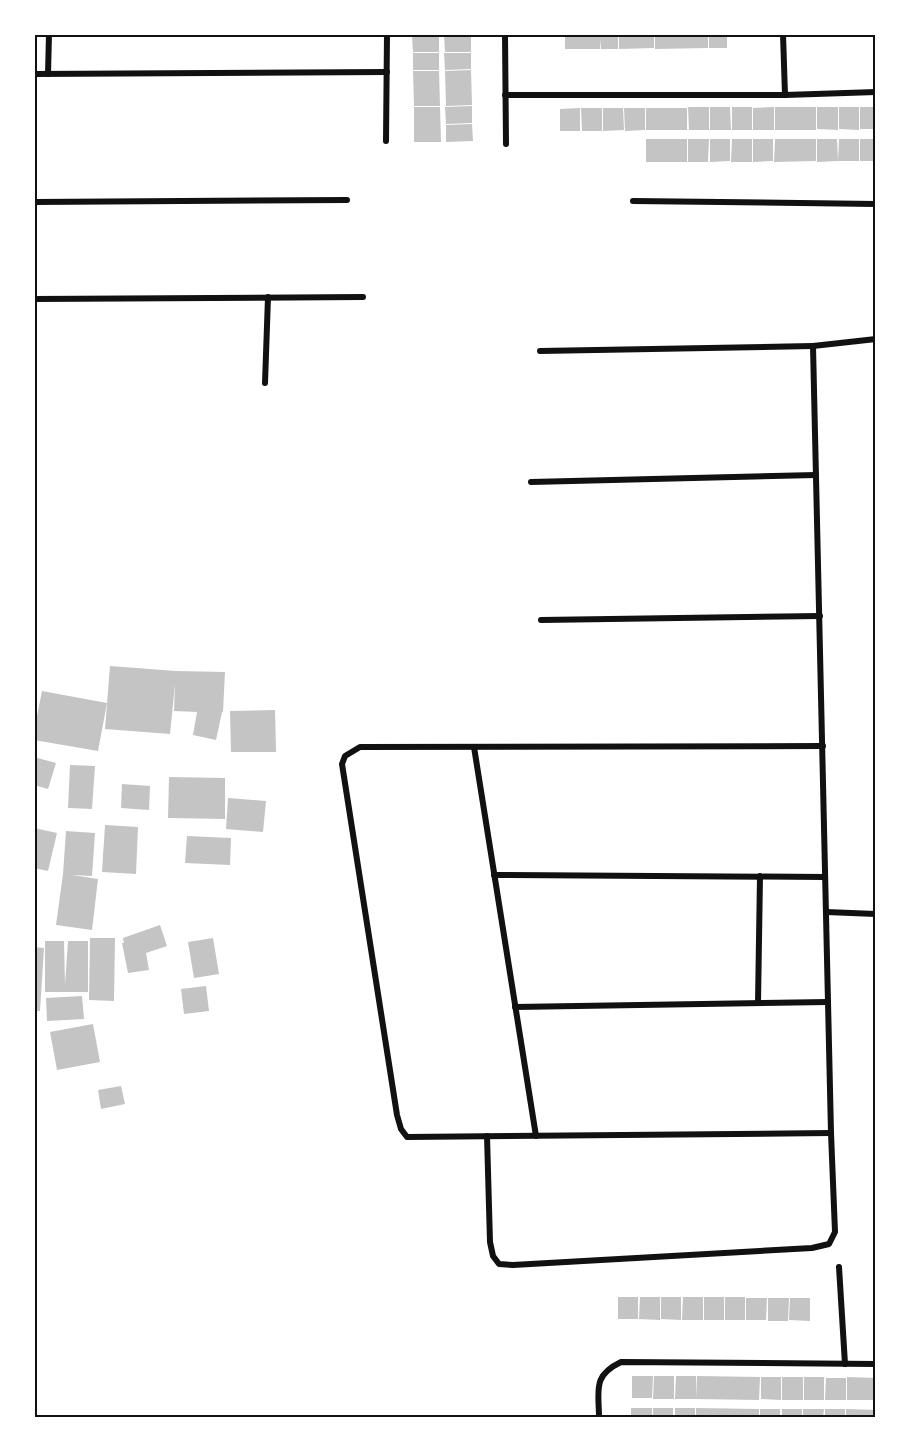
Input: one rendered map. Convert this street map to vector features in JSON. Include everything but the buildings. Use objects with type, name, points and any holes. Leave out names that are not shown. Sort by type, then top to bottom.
[{"type":"street","points":[[48,74],[49,34]]},
{"type":"street","points":[[386,141],[387,34]]},
{"type":"street","points":[[505,34],[506,144]]},
{"type":"street","points":[[783,34],[785,95]]},
{"type":"street","points":[[34,74],[387,72]]},
{"type":"street","points":[[505,95],[785,95],[876,92]]},
{"type":"street","points":[[34,202],[347,200]]},
{"type":"street","points":[[633,201],[876,204]]},
{"type":"street","points":[[265,383],[268,297]]},
{"type":"street","points":[[34,298],[363,297]]},
{"type":"street","points":[[540,351],[813,346],[876,339]]},
{"type":"street","points":[[487,1137],[490,1242],[493,1256],[499,1264],[812,1248],[829,1244],[835,1232],[813,346]]},
{"type":"street","points":[[531,482],[816,475]]},
{"type":"street","points":[[540,620],[820,616]]},
{"type":"street","points":[[823,746],[360,747],[345,756],[342,764],[397,1115],[401,1130],[407,1137],[831,1133]]},
{"type":"street","points":[[474,747],[536,1136]]},
{"type":"street","points":[[494,875],[825,877]]},
{"type":"street","points":[[758,1003],[760,876]]},
{"type":"street","points":[[826,912],[876,915]]},
{"type":"street","points":[[515,1007],[828,1002]]},
{"type":"street","points":[[838,1267],[845,1364]]},
{"type":"street","points":[[599,1418],[599,1379],[608,1368],[621,1362],[876,1364]]}]
